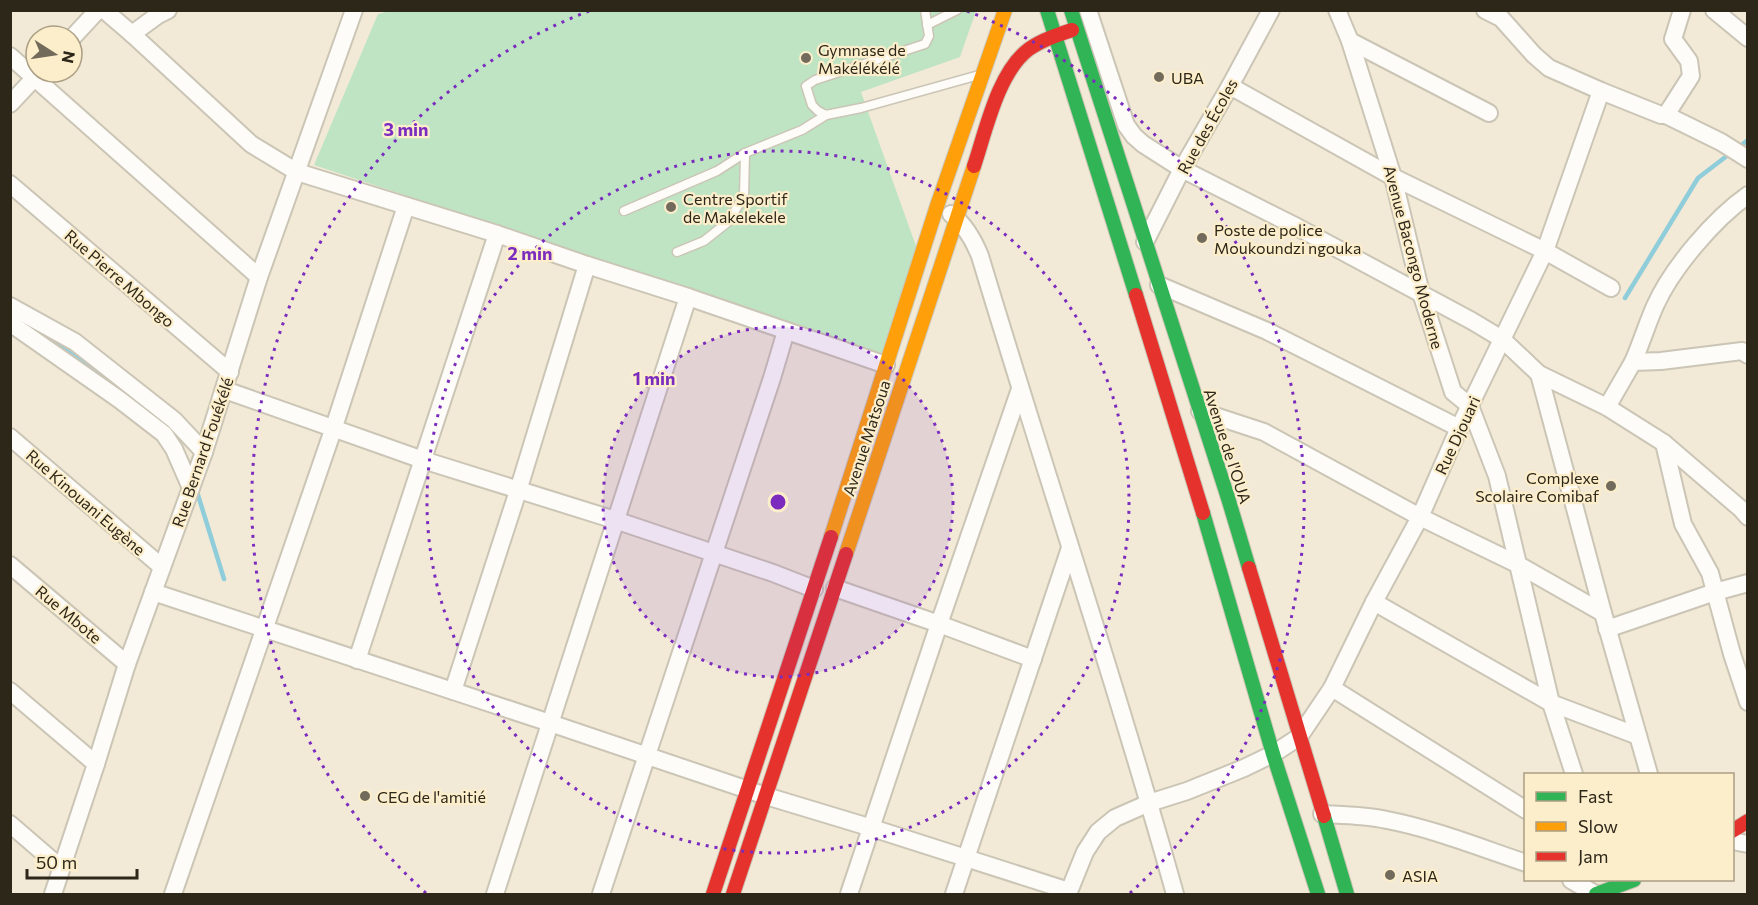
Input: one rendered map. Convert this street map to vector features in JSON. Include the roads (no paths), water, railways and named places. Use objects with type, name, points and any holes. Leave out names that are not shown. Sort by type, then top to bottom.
[{"type":"street","points":[[84,25],[98,10]]},
{"type":"street","points":[[104,10],[251,144],[297,172],[497,234],[886,365]]},
{"type":"street","points":[[132,34],[168,10]]},
{"type":"street","name":"Rue Bernard Fouékélé","points":[[53,894],[127,664],[204,452],[259,277],[354,10]]},
{"type":"street","name":"Avenue Matsoua","points":[[713,894],[749,790],[938,203],[1005,10]]},
{"type":"street","points":[[1047,10],[1188,457],[1273,754],[1318,894]]},
{"type":"street","name":"Avenue de l'OUA","points":[[1071,10],[1228,498],[1347,894]]},
{"type":"street","points":[[1088,10],[1126,125],[1143,144],[1182,169],[1297,227],[1502,339],[1539,374],[1607,407],[1664,443],[1748,517]]},
{"type":"street","name":"Rue des Écoles","points":[[1145,242],[1182,169],[1230,86],[1270,10]]},
{"type":"street","name":"Avenue Bacongo Moderne","points":[[1337,10],[1350,41],[1393,177],[1421,293],[1453,392],[1470,406],[1497,476],[1551,703],[1574,773]]},
{"type":"street","points":[[1666,114],[1691,76],[1689,61],[1673,39],[1682,10]]},
{"type":"street","points":[[1714,10],[1748,38]]},
{"type":"street","points":[[1497,13],[1534,55],[1549,68],[1661,115],[1666,114],[1746,157]]},
{"type":"street","name":"Avenue Matsoua","points":[[733,894],[1005,76],[1022,53],[1055,36],[1077,28]]},
{"type":"street","points":[[1350,41],[1489,113]]},
{"type":"street","points":[[10,56],[24,66]]},
{"type":"street","points":[[10,104],[29,84]]},
{"type":"street","points":[[48,84],[259,277]]},
{"type":"street","points":[[1230,86],[1393,177],[1545,251],[1611,288]]},
{"type":"street","name":"Rue Djouari","points":[[1068,893],[1085,852],[1098,832],[1115,818],[1149,802],[1187,791],[1244,768],[1273,754],[1299,737],[1332,688],[1374,602],[1420,517],[1459,428],[1545,251],[1601,91]]},
{"type":"street","points":[[1110,130],[1126,125]]},
{"type":"street","name":"Rue Pierre Mbongo","points":[[10,184],[230,372]]},
{"type":"street","points":[[1607,407],[1633,362],[1656,305],[1672,276],[1706,233],[1748,195]]},
{"type":"street","points":[[938,203],[956,218],[976,246],[980,256],[1149,802],[1175,894]]},
{"type":"street","points":[[173,894],[333,430],[406,206]]},
{"type":"street","points":[[357,660],[497,234]]},
{"type":"street","points":[[453,691],[518,491],[587,265]]},
{"type":"street","points":[[1158,285],[1267,331],[1459,428]]},
{"type":"street","points":[[495,894],[688,297]]},
{"type":"street","points":[[10,306],[75,342],[174,420],[204,452]]},
{"type":"street","points":[[10,323],[120,400],[164,434],[191,488]]},
{"type":"street","points":[[602,894],[786,331]]},
{"type":"street","points":[[1633,362],[1661,361],[1742,351],[1748,355]]},
{"type":"street","points":[[1539,374],[1605,621],[1649,773]]},
{"type":"street","points":[[849,894],[1020,389]]},
{"type":"street","points":[[225,390],[333,430],[518,491],[615,520],[814,589]]},
{"type":"street","points":[[1200,411],[1264,432],[1420,517],[1517,564],[1605,621],[1748,583]]},
{"type":"street","name":"Rue Kinouani Eugène","points":[[10,437],[162,567]]},
{"type":"street","points":[[1664,443],[1683,524],[1710,573],[1748,702]]},
{"type":"street","points":[[954,894],[1070,548]]},
{"type":"street","name":"Rue Mbote","points":[[10,564],[127,664]]},
{"type":"street","points":[[835,588],[1033,659]]},
{"type":"street","points":[[153,592],[766,796],[966,857],[1068,893]]},
{"type":"street","points":[[1374,602],[1551,703],[1638,736]]},
{"type":"street","points":[[1332,688],[1524,809]]},
{"type":"street","points":[[10,691],[96,764]]},
{"type":"street","points":[[1322,814],[1364,816],[1413,826],[1524,862]]},
{"type":"street","points":[[1734,830],[1748,821]]},
{"type":"street","points":[[10,824],[62,868]]},
{"type":"street","points":[[1574,881],[1595,894],[1611,884]]},
{"type":"lane","points":[[826,115],[812,105],[806,86],[815,80],[924,44],[929,36],[925,10]]},
{"type":"lane","points":[[927,25],[957,10]]},
{"type":"lane","points":[[624,211],[717,171],[745,153],[802,130],[826,115],[861,108],[982,74]]},
{"type":"lane","points":[[677,252],[704,241],[728,222],[744,196],[745,153]]},
{"type":"waterway","points":[[1739,147],[1748,140]]},
{"type":"waterway","points":[[1625,298],[1698,178],[1732,152]]},
{"type":"waterway","points":[[43,333],[153,414]]},
{"type":"waterway","points":[[198,495],[224,579]]},
{"type":"place","name":"Gymnase de Makélékélé","points":[[806,58]]},
{"type":"place","name":"UBA","points":[[1159,77]]},
{"type":"place","name":"Centre Sportif de Makelekele","points":[[671,207]]},
{"type":"place","name":"Poste de police Moukoundzi ngouka","points":[[1202,238]]},
{"type":"place","name":"Complexe Scolaire Comibaf","points":[[1611,486]]},
{"type":"place","name":"CEG de l'amitié","points":[[365,796]]},
{"type":"place","name":"ASIA","points":[[1390,875]]}]
